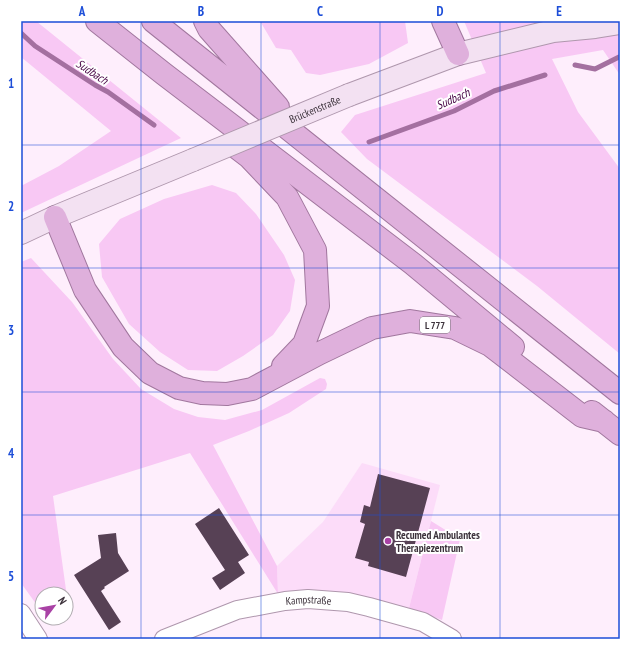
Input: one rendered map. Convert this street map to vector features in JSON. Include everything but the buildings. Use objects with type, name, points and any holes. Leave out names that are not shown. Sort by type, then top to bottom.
[{"type":"highway","name":"L 777","points":[[97,21],[413,264],[612,428]]},
{"type":"highway","points":[[153,21],[620,393]]},
{"type":"highway","points":[[205,21],[209,29],[317,151]]},
{"type":"highway","points":[[444,21],[458,54]]},
{"type":"highway","points":[[134,50],[154,81],[249,156],[287,197],[315,250],[318,306],[304,344],[287,363],[252,389]]},
{"type":"highway","name":"L 777","points":[[55,217],[86,290],[123,347],[150,373],[179,388],[202,394],[227,394],[252,389],[372,328],[410,321],[455,328],[490,344],[582,416],[612,428]]},
{"type":"main road","name":"Brückenstraße","points":[[21,233],[55,217],[348,95],[458,54],[553,32],[620,23]]},
{"type":"street","name":"Kampstraße","points":[[164,639],[237,610],[284,601],[308,599],[348,602],[423,622],[452,639]]},
{"type":"street","points":[[21,613],[38,639]]},
{"type":"shaded area","points":[[21,21],[36,21],[181,138],[21,213],[21,186],[59,166],[111,131],[21,57]]},
{"type":"shaded area","points":[[260,21],[405,21],[408,43],[369,64],[320,75],[306,73],[291,50],[276,48]]},
{"type":"shaded area","points":[[464,21],[620,21],[620,75],[603,50],[552,59],[578,112],[620,169],[620,354],[537,286],[367,159],[341,132],[355,115],[486,73]]},
{"type":"shaded area","points":[[212,185],[236,193],[256,214],[284,255],[295,280],[290,311],[273,335],[243,356],[217,371],[188,370],[160,352],[129,324],[102,277],[99,244],[120,219],[164,199]]},
{"type":"shaded area","points":[[31,258],[72,302],[113,359],[141,389],[174,409],[198,417],[225,420],[262,410],[320,378],[325,379],[327,384],[326,389],[289,413],[213,445],[277,566],[278,594],[190,453],[53,496],[65,586],[34,586],[34,601],[21,583],[21,262]]},
{"type":"shaded area","points":[[362,463],[440,485],[409,608],[351,593],[305,591],[278,594],[277,566],[323,522]]},
{"type":"shaded area","points":[[431,521],[460,539],[442,620],[409,608]]},
{"type":"waterway","name":"Sudbach","points":[[21,33],[35,46],[108,92],[154,125]]},
{"type":"waterway","name":"Sudbach","points":[[575,65],[595,69],[619,57]]},
{"type":"waterway","name":"Sudbach","points":[[369,142],[454,111],[494,91],[545,75]]},
{"type":"place","name":"Recumed Ambulantes Therapiezentrum","points":[[388,541]]}]
